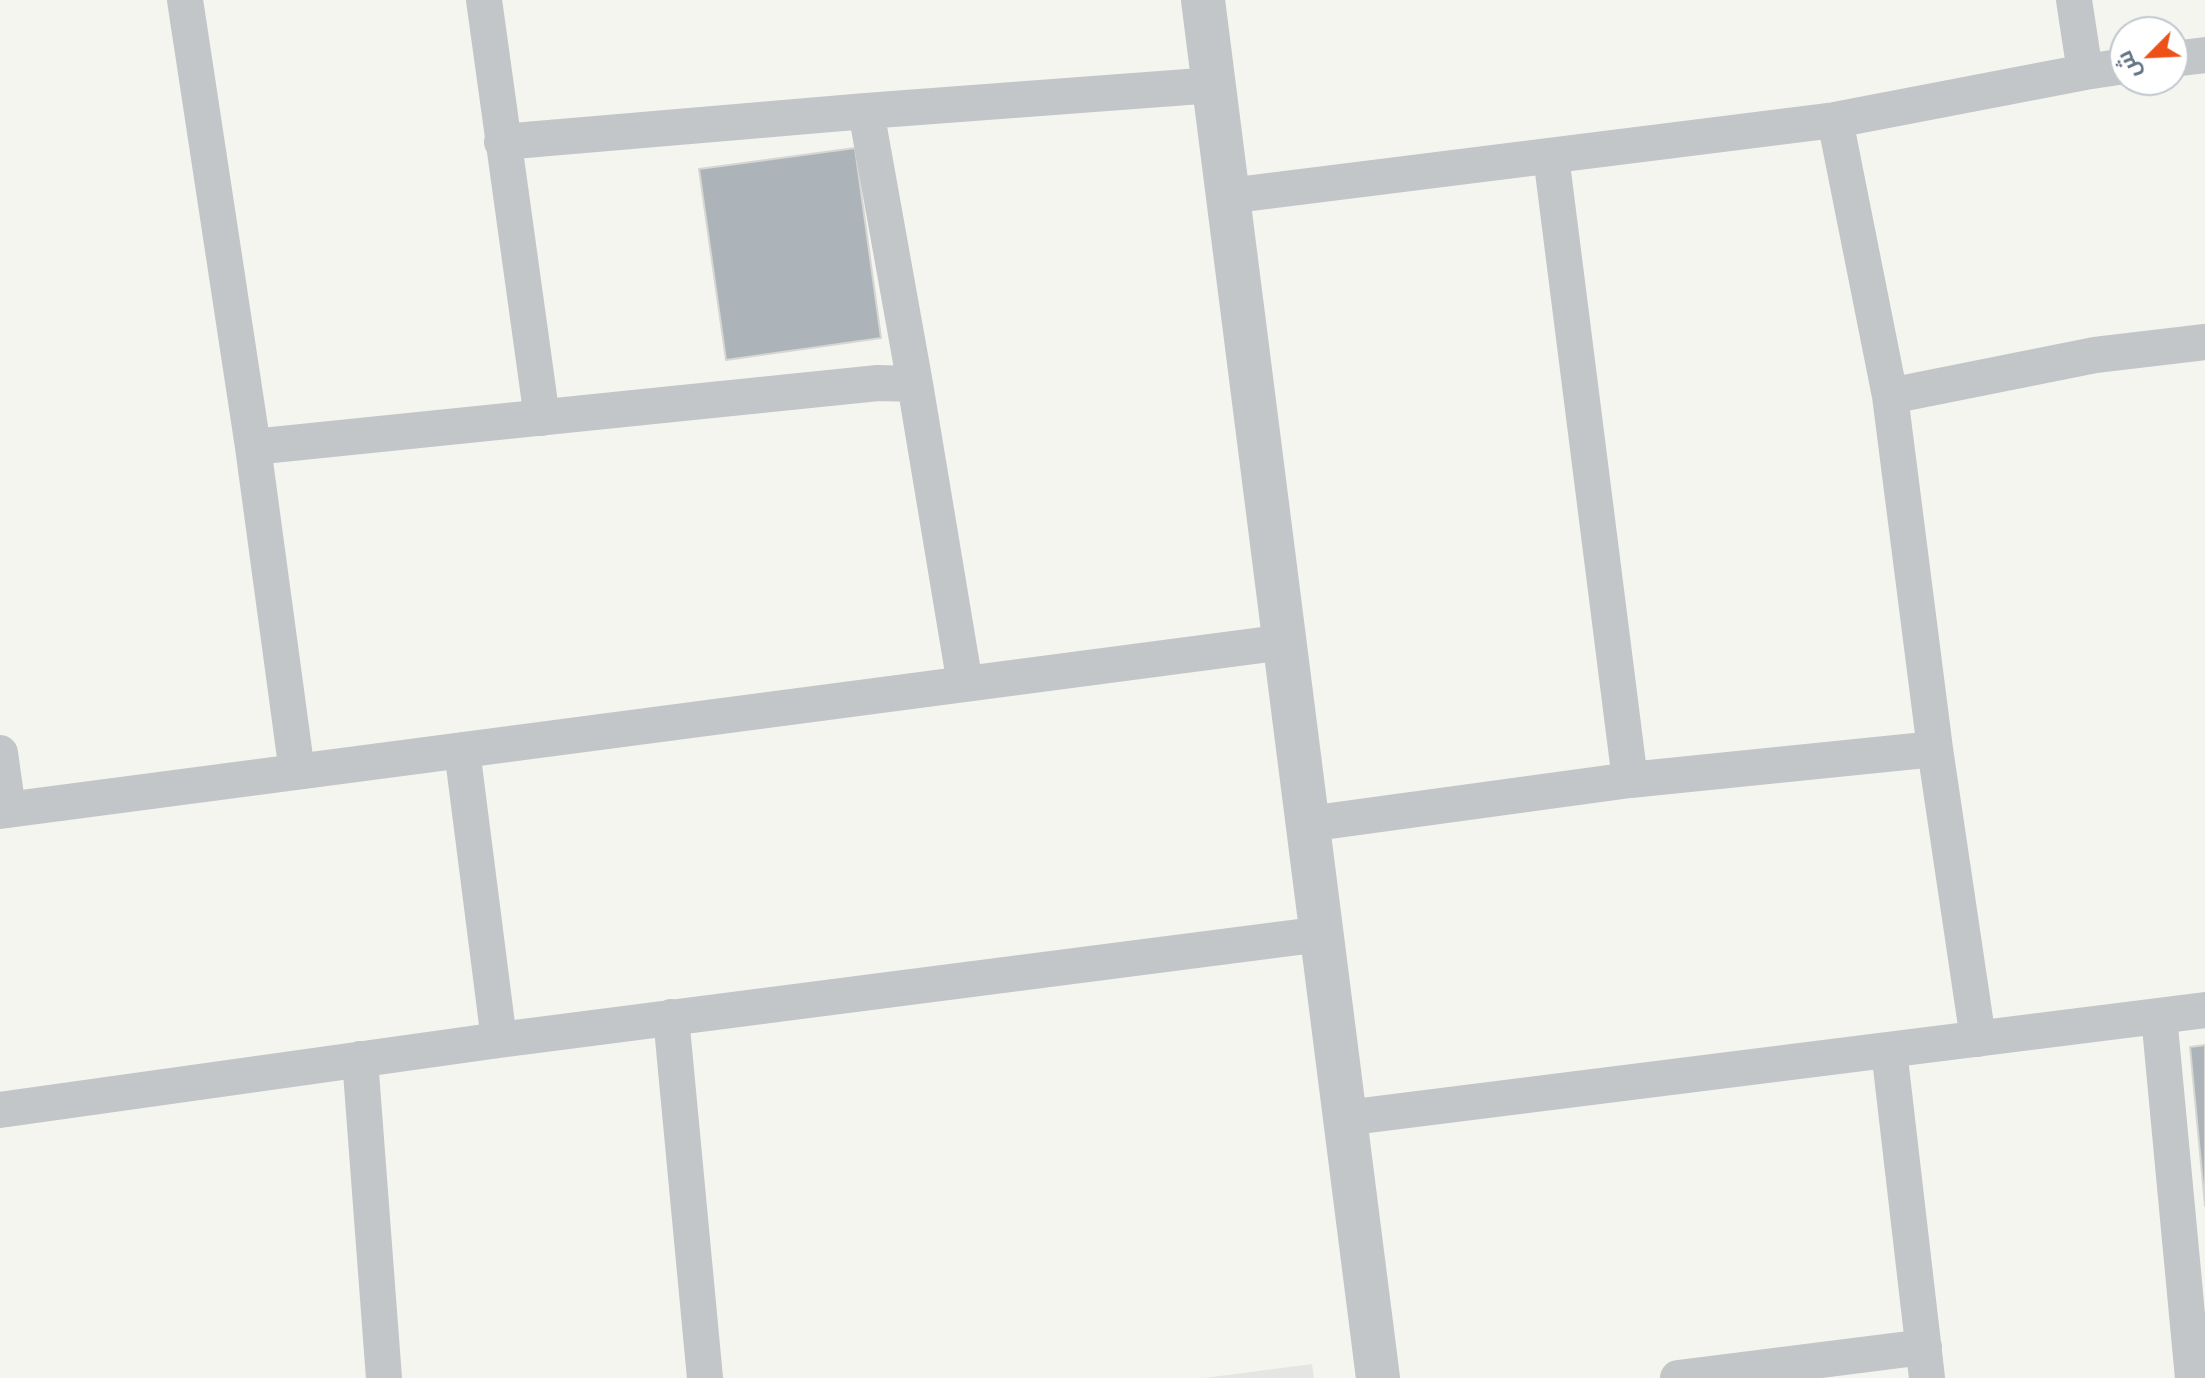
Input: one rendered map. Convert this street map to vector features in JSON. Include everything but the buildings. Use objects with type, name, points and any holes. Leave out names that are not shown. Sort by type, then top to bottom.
[{"type":"street","points":[[185,0],[253,447],[297,772]]},
{"type":"street","points":[[484,0],[542,418]]},
{"type":"street","points":[[1203,0],[1378,1378]]},
{"type":"street","points":[[2074,0],[2085,72]]},
{"type":"street","points":[[1228,196],[1835,120],[2109,68]]},
{"type":"street","points":[[502,142],[1214,85]]},
{"type":"street","points":[[866,111],[965,684]]},
{"type":"street","points":[[1835,120],[1890,396],[1935,749],[1978,1039]]},
{"type":"street","points":[[1551,156],[1630,780]]},
{"type":"street","points":[[1890,396],[2095,355],[2205,342]]},
{"type":"street","points":[[253,447],[878,383],[915,384]]},
{"type":"street","points":[[0,753],[4,810],[1285,642]]},
{"type":"street","points":[[1308,824],[1630,780],[1935,749]]},
{"type":"street","points":[[462,750],[499,1040]]},
{"type":"street","points":[[0,1110],[671,1017],[1322,934]]},
{"type":"street","points":[[1345,1118],[2205,1010]]},
{"type":"street","points":[[2159,1016],[2193,1378]]},
{"type":"street","points":[[671,1017],[705,1378]]},
{"type":"street","points":[[1678,1378],[1925,1363],[1889,1050]]},
{"type":"street","points":[[360,1059],[384,1378]]},
{"type":"shaded area","points":[[1312,1364],[1314,1378],[1204,1378]]}]
